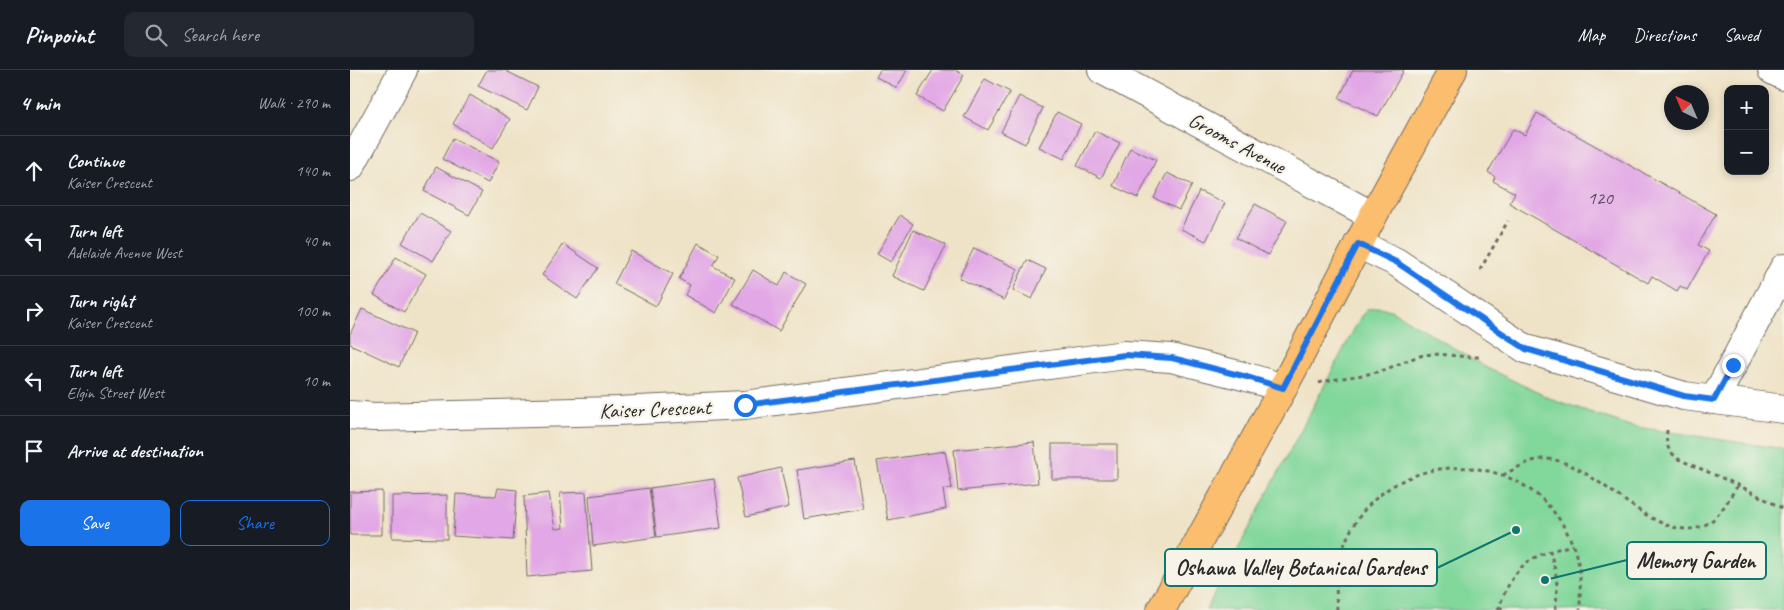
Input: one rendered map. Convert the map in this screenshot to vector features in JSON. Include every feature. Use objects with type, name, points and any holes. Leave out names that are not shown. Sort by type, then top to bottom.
[{"type":"main road","points":[[1161,610],[1283,388],[1358,244],[1453,70]]},
{"type":"street","points":[[350,167],[403,70]]},
{"type":"street","name":"Grooms Avenue","points":[[1102,70],[1373,216]]},
{"type":"street","points":[[1772,70],[1784,76]]},
{"type":"street","points":[[1358,244],[1396,262],[1526,349],[1684,396],[1784,409]]},
{"type":"street","points":[[1714,400],[1784,268]]},
{"type":"street","name":"Kaiser Crescent","points":[[350,415],[374,418],[617,411],[745,405],[1125,355],[1172,358],[1283,388]]},
{"type":"path","points":[[1480,270],[1508,221]]},
{"type":"path","points":[[1319,383],[1378,372],[1425,355],[1439,354],[1464,358],[1479,356]]},
{"type":"path","points":[[1667,430],[1666,444],[1678,459],[1738,485],[1784,509]]},
{"type":"path","points":[[1503,475],[1528,463],[1543,459],[1565,462],[1645,514],[1668,525],[1692,529],[1711,521],[1738,485]]},
{"type":"path","points":[[1337,610],[1338,569],[1346,542],[1354,526],[1381,493],[1408,477],[1439,468],[1471,467],[1503,475],[1526,486],[1555,513],[1573,545],[1579,568],[1580,610]]},
{"type":"path","points":[[1505,610],[1498,609],[1509,584],[1533,557],[1549,550],[1573,545]]},
{"type":"path","points":[[1549,550],[1554,563],[1557,581],[1555,610]]},
{"type":"green space","points":[[1380,307],[1391,310],[1485,367],[1549,398],[1630,426],[1784,449],[1784,610],[1206,610],[1361,316],[1368,309]]},
{"type":"building","points":[[487,70],[504,70],[538,87],[527,110],[478,86]]},
{"type":"building","points":[[880,70],[907,70],[897,88],[876,77]]},
{"type":"building","points":[[933,70],[955,70],[964,75],[943,111],[917,96]]},
{"type":"building","points":[[1353,70],[1404,70],[1378,116],[1339,98]]},
{"type":"building","points":[[985,79],[1010,92],[988,130],[964,117]]},
{"type":"building","points":[[470,95],[510,119],[493,148],[453,124]]},
{"type":"building","points":[[1019,96],[1043,108],[1025,144],[1001,132]]},
{"type":"building","points":[[1057,112],[1081,124],[1064,159],[1039,147]]},
{"type":"building","points":[[1537,113],[1716,214],[1698,245],[1709,251],[1687,290],[1680,286],[1677,291],[1652,276],[1648,283],[1509,203],[1515,193],[1493,181],[1495,177],[1488,172],[1513,129],[1525,135]]},
{"type":"building","points":[[1095,131],[1120,143],[1101,178],[1077,166]]},
{"type":"building","points":[[453,138],[499,162],[488,183],[442,159]]},
{"type":"building","points":[[1130,148],[1156,160],[1138,198],[1113,186]]},
{"type":"building","points":[[436,167],[482,192],[469,215],[424,191]]},
{"type":"building","points":[[1167,173],[1192,185],[1179,210],[1154,198]]},
{"type":"building","points":[[1199,191],[1225,203],[1206,241],[1181,229]]},
{"type":"building","points":[[1255,204],[1287,221],[1268,255],[1236,238]]},
{"type":"building","points":[[420,213],[451,231],[433,261],[402,243]]},
{"type":"building","points":[[900,215],[913,224],[891,262],[877,254]]},
{"type":"building","points":[[913,230],[946,245],[924,291],[892,276]]},
{"type":"building","points":[[698,243],[719,255],[713,266],[735,278],[716,313],[685,295],[690,285],[679,279]]},
{"type":"building","points":[[563,244],[598,268],[577,299],[542,275]]},
{"type":"building","points":[[974,248],[1018,269],[1004,300],[959,278]]},
{"type":"building","points":[[631,251],[673,274],[656,306],[614,284]]},
{"type":"building","points":[[396,257],[426,274],[404,312],[374,295]]},
{"type":"building","points":[[1027,260],[1046,269],[1032,299],[1013,290]]},
{"type":"building","points":[[753,270],[779,286],[786,272],[806,284],[779,331],[733,304]]},
{"type":"building","points":[[362,309],[414,333],[399,367],[350,344],[350,334]]},
{"type":"building","points":[[1034,442],[1038,483],[958,491],[954,450]]},
{"type":"building","points":[[1052,444],[1117,444],[1117,479],[1052,479]]},
{"type":"building","points":[[945,451],[952,488],[943,490],[946,509],[888,520],[877,461]]},
{"type":"building","points":[[855,461],[863,509],[804,519],[797,470]]},
{"type":"building","points":[[781,468],[789,507],[746,517],[737,478]]},
{"type":"building","points":[[714,479],[721,528],[657,537],[650,488]]},
{"type":"building","points":[[498,488],[517,490],[513,540],[453,536],[456,494],[496,496]]},
{"type":"building","points":[[649,488],[656,537],[593,546],[589,496]]},
{"type":"building","points":[[382,491],[382,535],[350,535],[350,492]]},
{"type":"building","points":[[586,492],[592,571],[527,577],[524,496],[549,493],[555,529],[563,528],[560,493]]},
{"type":"building","points":[[447,495],[447,539],[392,538],[392,496]]},
{"type":"place","name":"Oshawa Valley Botanical Gardens","points":[[1516,530]]},
{"type":"place","name":"Memory Garden","points":[[1545,580]]},
{"type":"route","points":[[745,405],[1125,355],[1172,358],[1283,388],[1358,244],[1396,262],[1526,349],[1684,396],[1714,400],[1733,365]]}]
